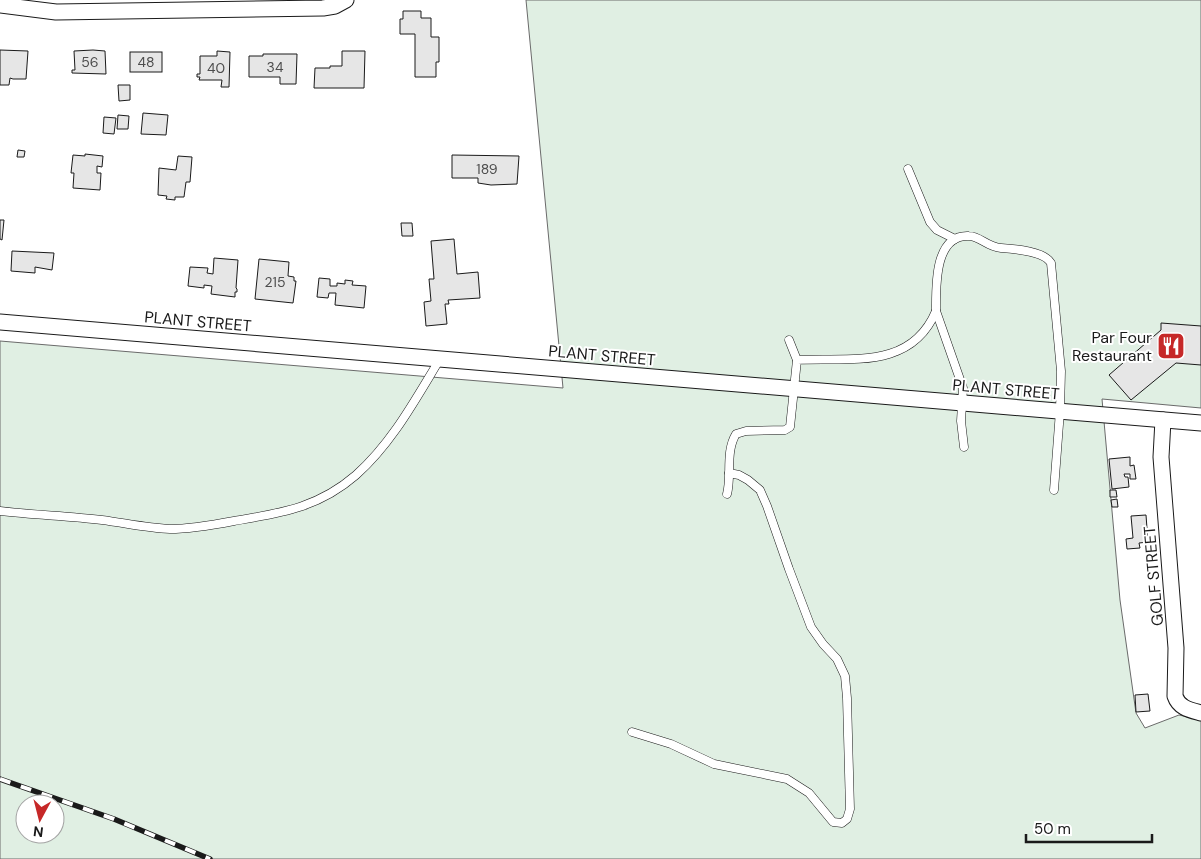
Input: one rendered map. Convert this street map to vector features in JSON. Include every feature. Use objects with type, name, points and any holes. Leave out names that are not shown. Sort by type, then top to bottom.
[{"type":"street","points":[[0,5],[323,8],[335,6],[346,0]]},
{"type":"street","name":"PLANT STREET","points":[[0,322],[1201,423]]},
{"type":"street","name":"GOLF STREET","points":[[1163,420],[1161,456],[1176,648],[1175,696],[1176,700],[1183,707],[1201,713]]},
{"type":"lane","points":[[908,169],[930,222],[938,230],[955,239]]},
{"type":"lane","points":[[964,447],[961,422],[962,388],[936,311],[938,273],[942,251],[955,239],[974,237],[989,246],[1035,253],[1046,257],[1051,263],[1061,371],[1054,490]]},
{"type":"lane","points":[[797,360],[852,360],[890,354],[907,346],[918,337],[929,324],[936,311]]},
{"type":"lane","points":[[727,494],[730,450],[736,434],[746,431],[785,430],[790,426],[797,360],[789,340]]},
{"type":"lane","points":[[0,511],[180,529],[213,525],[299,508],[327,496],[354,476],[374,457],[401,423],[440,359]]},
{"type":"lane","points":[[632,732],[671,744],[714,764],[777,776],[798,785],[809,793],[833,822],[842,822],[847,819],[850,804],[847,687],[842,667],[822,644],[811,626],[788,570],[760,490],[739,475],[729,473]]},
{"type":"green space","points":[[526,0],[1201,0],[1201,408],[1102,399],[1120,600],[1136,713],[1145,728],[1179,715],[1201,720],[1201,859],[0,859],[0,341],[563,388]]},
{"type":"building","points":[[403,11],[421,11],[421,18],[431,18],[431,37],[439,37],[439,62],[436,62],[436,77],[415,77],[415,34],[400,34],[400,19],[403,19]]},
{"type":"building","points":[[0,50],[28,51],[26,79],[10,78],[9,85],[0,85]]},
{"type":"building","points":[[74,51],[105,51],[106,74],[72,73],[72,70],[75,70]]},
{"type":"building","points":[[217,51],[230,52],[229,87],[221,87],[222,80],[199,80],[200,77],[197,77],[197,74],[200,74],[200,56],[217,56]]},
{"type":"building","points":[[342,51],[365,51],[364,88],[314,88],[315,68],[342,66]]},
{"type":"building","points":[[130,52],[162,52],[162,72],[130,72]]},
{"type":"building","points":[[263,54],[297,54],[296,84],[280,84],[280,77],[249,77],[249,56],[263,56]]},
{"type":"building","points":[[118,85],[130,85],[130,100],[119,101]]},
{"type":"building","points":[[143,113],[168,115],[166,135],[141,134]]},
{"type":"building","points":[[118,115],[129,116],[128,129],[117,129]]},
{"type":"building","points":[[104,117],[116,118],[114,134],[103,133]]},
{"type":"building","points":[[18,150],[25,151],[24,157],[17,157]]},
{"type":"building","points":[[85,154],[103,156],[102,167],[97,166],[97,173],[101,173],[100,190],[73,188],[74,173],[71,173],[73,155],[85,156]]},
{"type":"building","points":[[452,155],[519,156],[517,184],[491,185],[478,183],[478,178],[452,178]]},
{"type":"building","points":[[178,156],[192,157],[190,182],[186,182],[184,197],[175,197],[175,200],[166,199],[167,196],[158,195],[159,168],[176,170]]},
{"type":"building","points":[[0,220],[4,220],[2,240],[0,239]]},
{"type":"building","points":[[401,223],[412,223],[413,236],[402,236]]},
{"type":"building","points":[[454,239],[457,274],[478,272],[480,298],[448,300],[449,304],[445,304],[447,324],[426,326],[424,302],[431,301],[429,279],[434,279],[431,241]]},
{"type":"building","points":[[12,251],[54,253],[52,270],[35,267],[35,273],[11,271]]},
{"type":"building","points":[[214,258],[238,260],[237,292],[235,292],[235,297],[211,294],[212,286],[204,285],[204,288],[188,286],[190,267],[208,268],[207,273],[213,274]]},
{"type":"building","points":[[259,259],[289,262],[288,276],[294,277],[294,281],[296,281],[293,303],[255,299]]},
{"type":"building","points":[[319,278],[330,279],[330,286],[337,286],[337,283],[345,284],[345,280],[353,281],[352,285],[366,286],[364,308],[335,305],[336,293],[329,293],[328,298],[317,297]]},
{"type":"building","name":"Par Four Restaurant","points":[[1161,323],[1201,326],[1201,365],[1176,363],[1131,400],[1109,375],[1161,330]]},
{"type":"building","points":[[1130,457],[1130,466],[1134,465],[1136,479],[1130,479],[1130,474],[1124,474],[1125,477],[1128,477],[1129,487],[1112,489],[1109,459]]},
{"type":"building","points":[[1110,490],[1116,490],[1117,497],[1110,497]]},
{"type":"building","points":[[1117,499],[1118,507],[1112,507],[1111,500]]},
{"type":"building","points":[[1146,515],[1148,542],[1139,543],[1140,548],[1127,549],[1126,539],[1133,538],[1131,516]]},
{"type":"building","points":[[1148,694],[1150,711],[1136,712],[1135,695]]},
{"type":"railway","points":[[0,779],[114,819],[210,859]]},
{"type":"place","name":"Par Four Restaurant","points":[[1171,346]]}]
